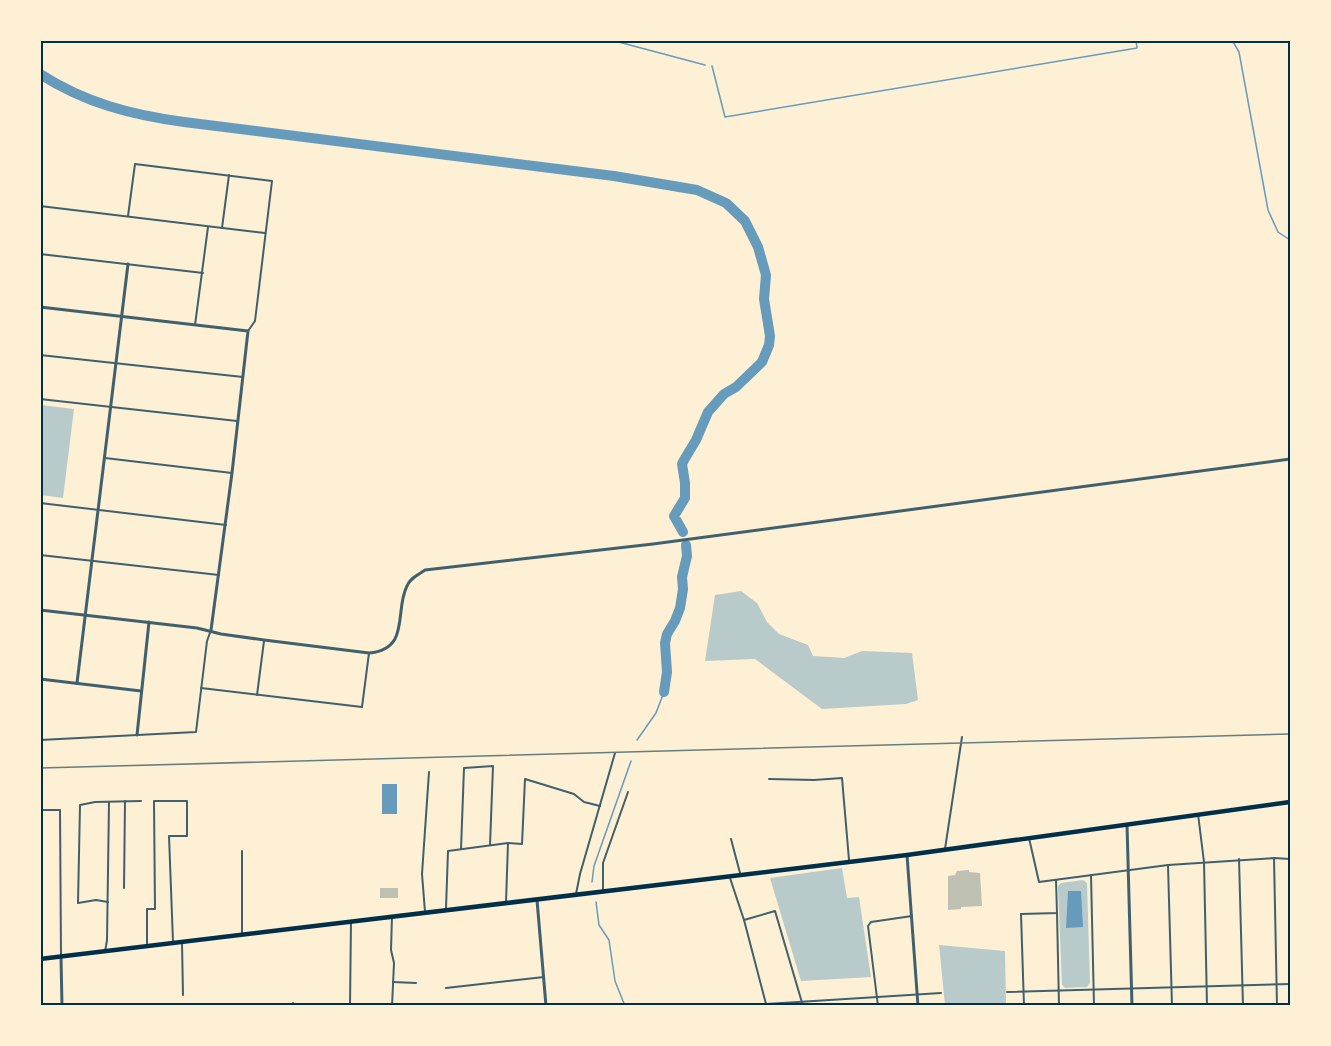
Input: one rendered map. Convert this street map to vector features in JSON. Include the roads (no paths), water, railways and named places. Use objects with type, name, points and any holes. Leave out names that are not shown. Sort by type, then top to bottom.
[{"type":"highway","points":[[40,959],[907,855],[1290,802]]},
{"type":"street","points":[[40,740],[196,732],[207,641],[211,630],[226,525],[248,332],[255,321],[272,181],[135,164],[128,216]]},
{"type":"street","points":[[222,228],[229,175]]},
{"type":"street","points":[[40,206],[265,233]]},
{"type":"street","points":[[195,325],[208,226]]},
{"type":"street","points":[[40,254],[202,273]]},
{"type":"street","points":[[77,683],[128,264]]},
{"type":"street","points":[[40,307],[248,332]]},
{"type":"street","points":[[40,355],[243,377]]},
{"type":"street","points":[[40,399],[238,421]]},
{"type":"street","points":[[105,458],[232,473]]},
{"type":"street","points":[[40,610],[211,630],[221,634],[264,640],[369,653],[379,652],[396,639],[407,585],[425,570],[653,544],[1290,459]]},
{"type":"street","points":[[40,503],[226,525]]},
{"type":"street","points":[[40,555],[219,575]]},
{"type":"street","points":[[137,735],[150,622]]},
{"type":"street","points":[[257,694],[264,640]]},
{"type":"street","points":[[201,688],[362,707],[369,653]]},
{"type":"street","points":[[40,679],[141,691]]},
{"type":"street","points":[[945,849],[962,737]]},
{"type":"street","points":[[576,894],[615,753]]},
{"type":"street","points":[[461,849],[464,768],[493,766],[490,845]]},
{"type":"street","points":[[425,912],[422,874],[429,772]]},
{"type":"street","points":[[769,779],[842,778],[849,861]]},
{"type":"street","points":[[446,910],[448,850],[508,843],[522,844],[525,779],[574,794],[584,802],[600,806]]},
{"type":"street","points":[[603,891],[603,863],[628,792]]},
{"type":"street","points":[[108,902],[96,900],[78,903],[80,805],[109,801],[141,801]]},
{"type":"street","points":[[105,952],[109,801]]},
{"type":"street","points":[[124,888],[125,801]]},
{"type":"street","points":[[147,947],[147,909],[155,909],[154,801],[187,801],[187,836],[169,836],[174,944]]},
{"type":"street","points":[[40,810],[60,810],[62,1005]]},
{"type":"street","points":[[1198,814],[1204,862],[1207,1005]]},
{"type":"street","points":[[1127,825],[1132,1005]]},
{"type":"street","points":[[731,838],[740,874]]},
{"type":"street","points":[[1029,838],[1039,882],[1168,865],[1290,859]]},
{"type":"street","points":[[506,902],[508,843]]},
{"type":"street","points":[[242,851],[242,935]]},
{"type":"street","points":[[907,855],[918,1005]]},
{"type":"street","points":[[1274,858],[1277,1005]]},
{"type":"street","points":[[1239,860],[1243,1005]]},
{"type":"street","points":[[1168,865],[1172,1005]]},
{"type":"street","points":[[729,875],[744,920],[766,1004],[803,1004],[941,993]]},
{"type":"street","points":[[1091,875],[1094,1005]]},
{"type":"street","points":[[1056,880],[1059,1005]]},
{"type":"street","points":[[537,898],[546,1005]]},
{"type":"street","points":[[744,920],[775,910],[803,1004]]},
{"type":"street","points":[[1024,1005],[1021,914],[1057,913]]},
{"type":"street","points":[[392,916],[392,1005]]},
{"type":"street","points":[[878,1005],[868,926],[871,922],[912,916]]},
{"type":"street","points":[[350,1005],[351,921]]},
{"type":"street","points":[[182,943],[183,995]]},
{"type":"street","points":[[446,988],[544,977]]},
{"type":"street","points":[[393,982],[416,983]]},
{"type":"street","points":[[1007,992],[1290,984]]},
{"type":"water","points":[[382,784],[397,784],[397,814],[382,814]]},
{"type":"water","points":[[1068,891],[1081,891],[1083,927],[1066,928]]},
{"type":"waterway","points":[[611,40],[705,65]]},
{"type":"waterway","points":[[712,66],[725,117],[1137,48],[1136,40]]},
{"type":"waterway","points":[[1232,40],[1239,52],[1268,210],[1278,232],[1290,240]]},
{"type":"waterway","points":[[40,74],[74,93],[146,116],[614,176],[697,190],[726,203],[745,221],[758,247],[766,275],[764,299],[770,336],[769,345],[762,362],[736,387],[724,394],[708,412],[682,464],[685,498],[674,516],[683,532]]},
{"type":"waterway","points":[[664,692],[667,672],[665,643],[680,608],[682,577],[687,556],[686,545]]},
{"type":"waterway","points":[[637,740],[656,713],[664,692]]},
{"type":"waterway","points":[[592,882],[594,866],[631,761]]},
{"type":"waterway","points":[[596,902],[599,925],[609,940],[615,981],[625,1006]]},
{"type":"railway","points":[[40,768],[1290,734]]}]
